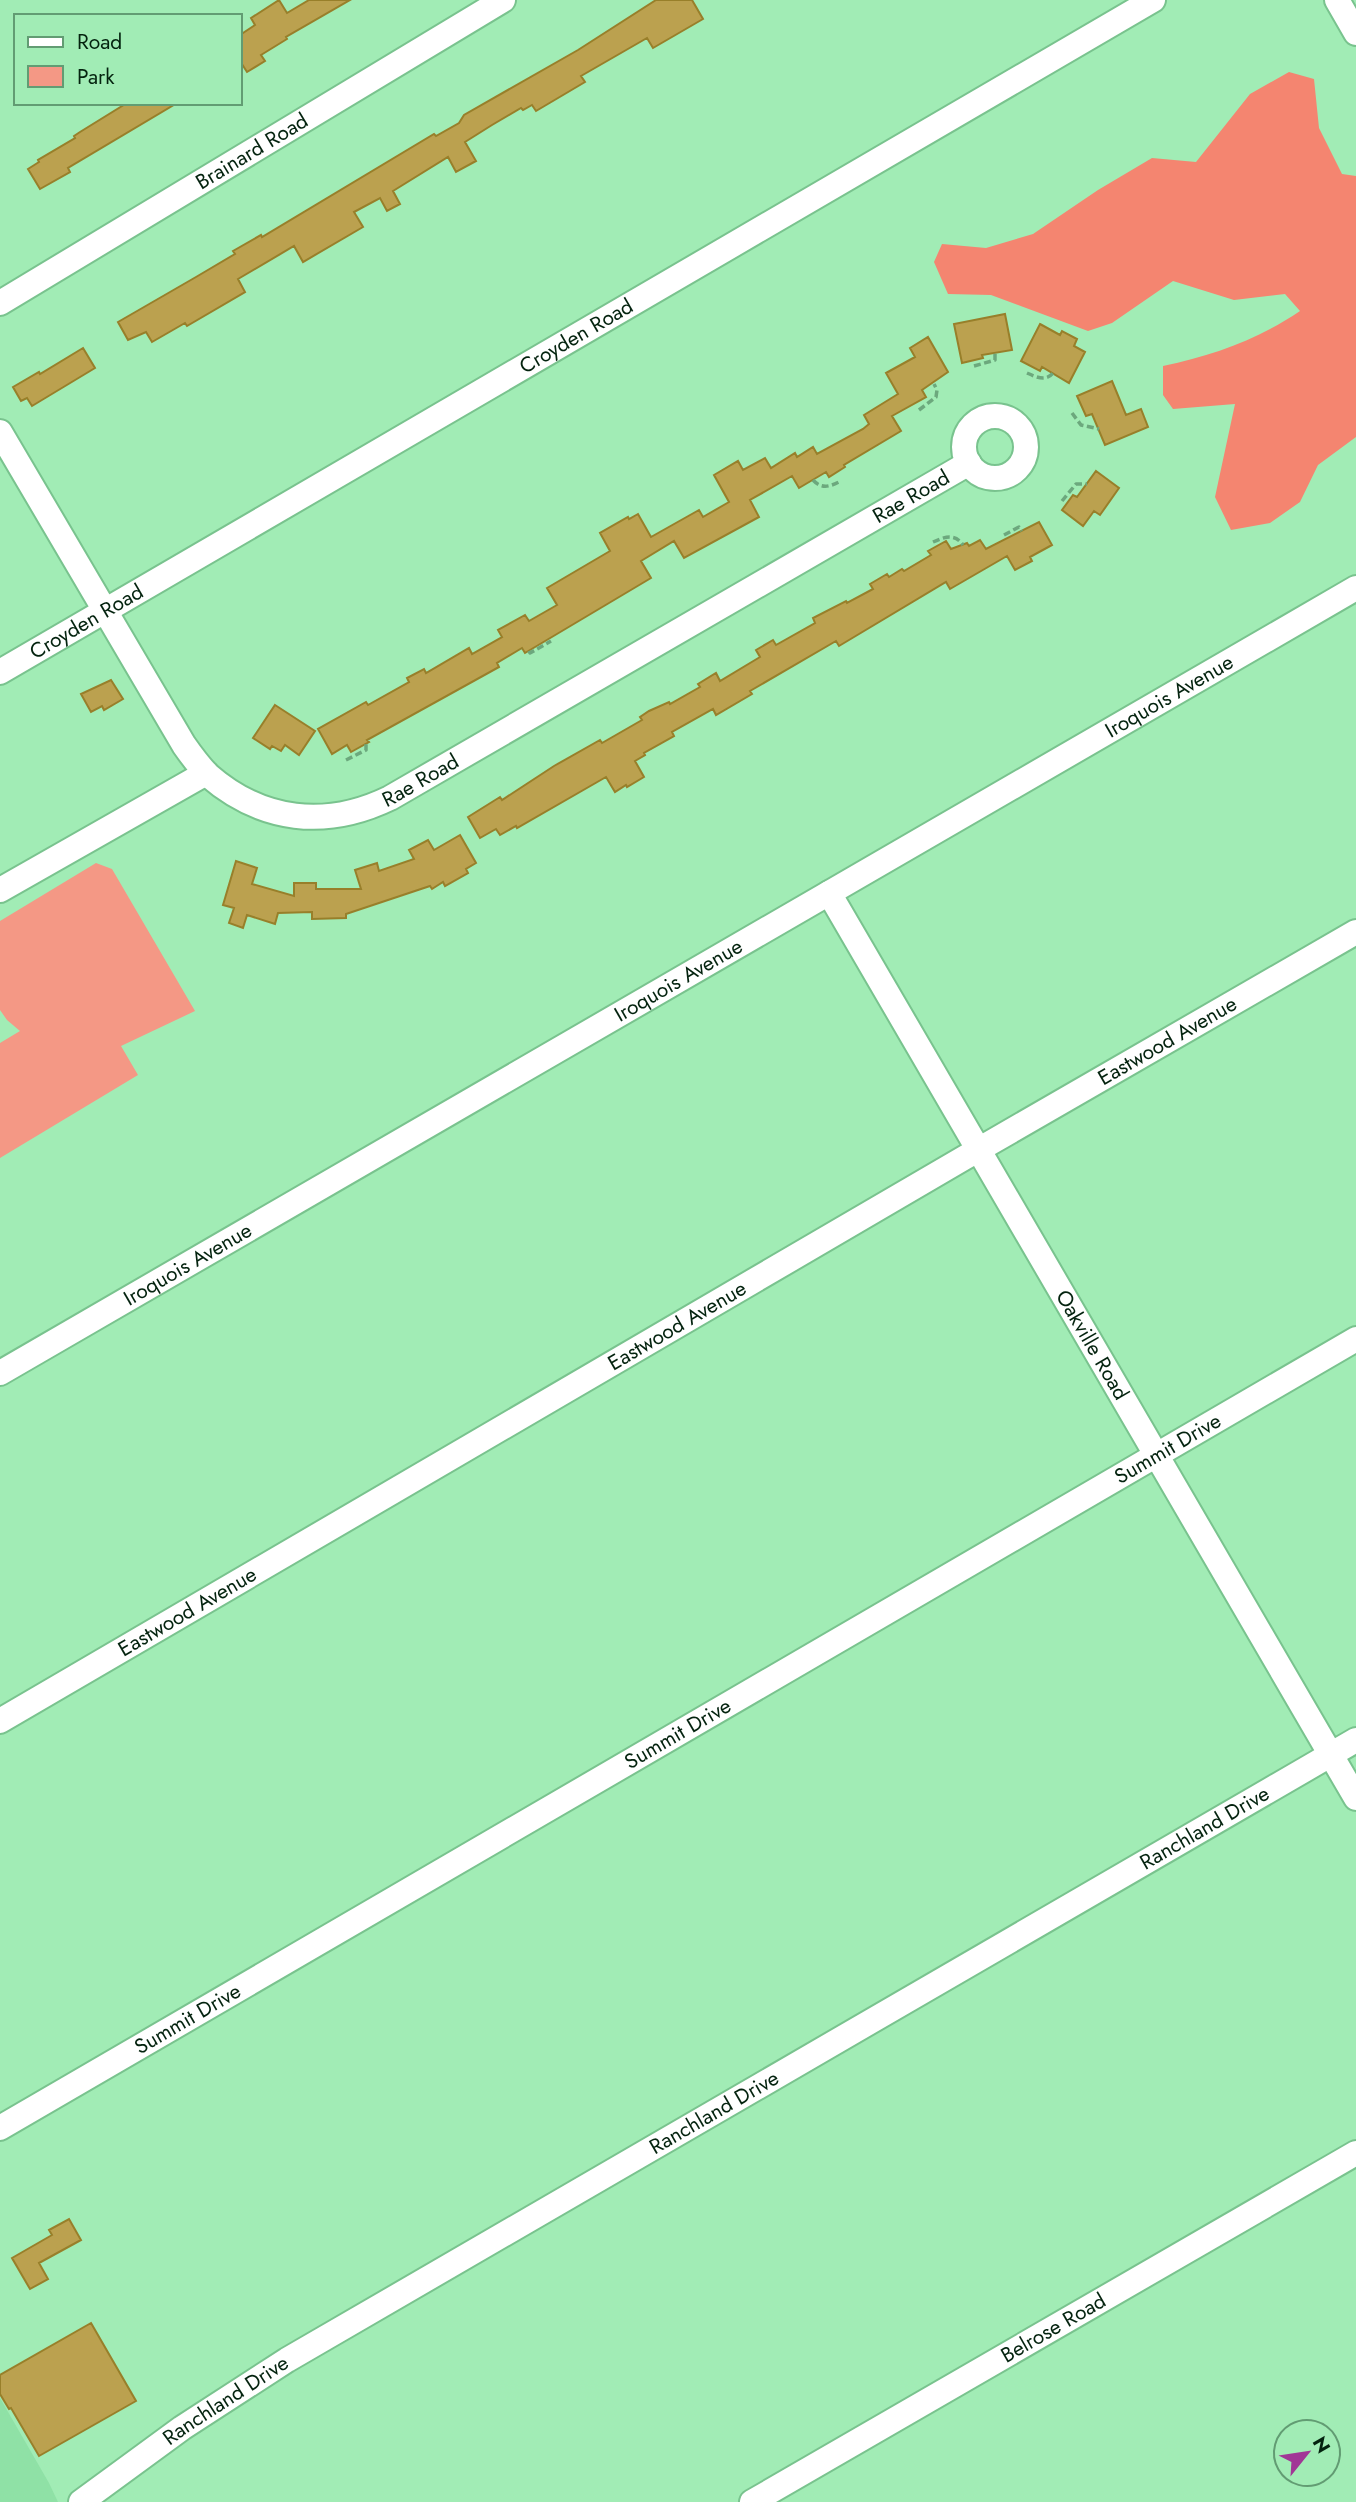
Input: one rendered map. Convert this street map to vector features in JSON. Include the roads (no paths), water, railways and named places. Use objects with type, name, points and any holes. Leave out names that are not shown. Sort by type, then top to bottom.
[{"type":"street","name":"Brainard Road","points":[[0,303],[503,0]]},
{"type":"street","name":"Croyden Road","points":[[0,672],[1153,0]]},
{"type":"street","points":[[1336,0],[1356,33]]},
{"type":"street","name":"Rae Road","points":[[0,432],[184,745],[206,773],[253,804],[280,813],[329,818],[373,806],[969,463]]},
{"type":"street","name":"Iroquois Avenue","points":[[0,1373],[1356,588]]},
{"type":"street","points":[[0,890],[206,773]]},
{"type":"street","name":"Oakville Road","points":[[829,893],[1356,1798]]},
{"type":"street","name":"Eastwood Avenue","points":[[0,1721],[978,1149],[1356,932]]},
{"type":"street","name":"Summit Drive","points":[[0,2128],[1356,1339]]},
{"type":"street","name":"Ranchland Drive","points":[[81,2502],[182,2428],[286,2360],[1356,1740]]},
{"type":"street","name":"Belrose Road","points":[[752,2502],[1356,2153]]}]
